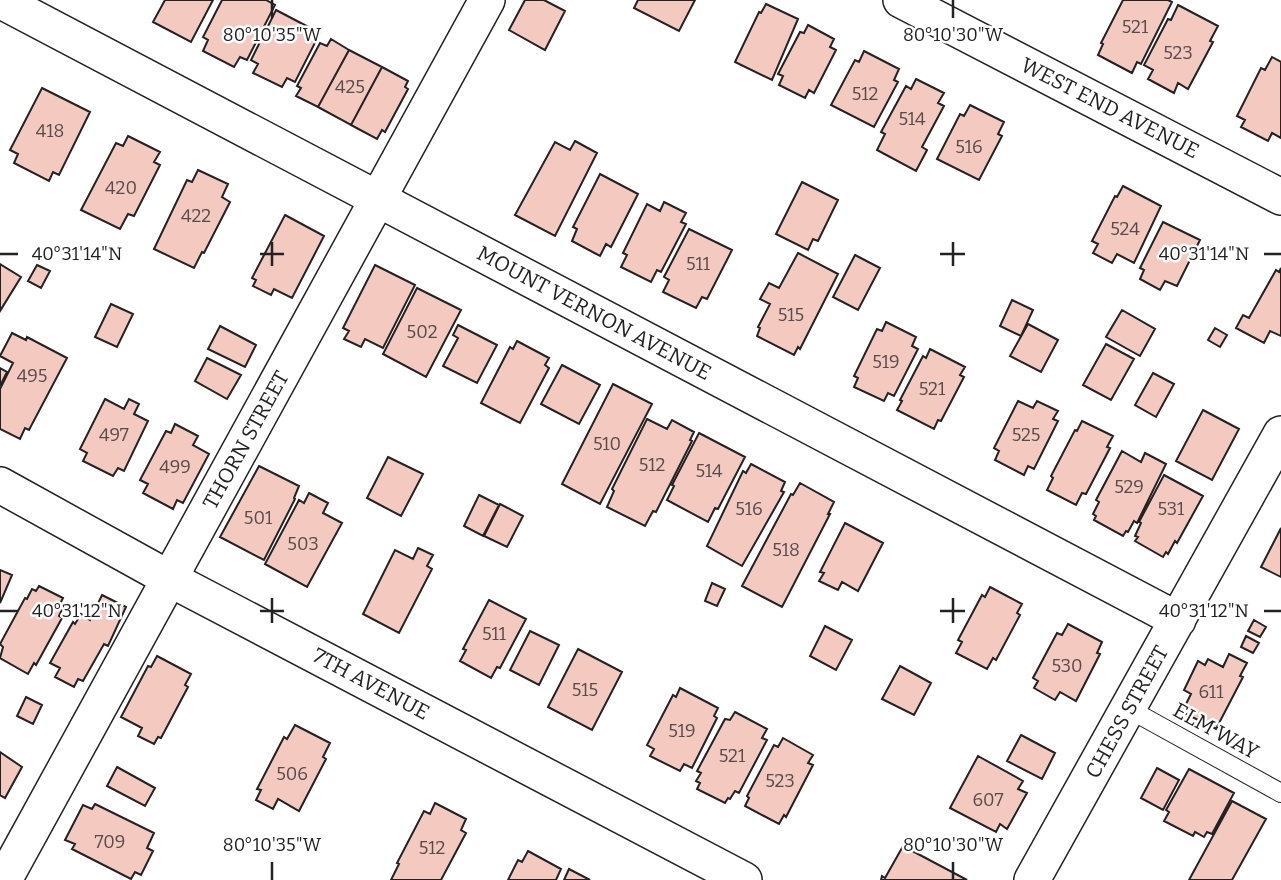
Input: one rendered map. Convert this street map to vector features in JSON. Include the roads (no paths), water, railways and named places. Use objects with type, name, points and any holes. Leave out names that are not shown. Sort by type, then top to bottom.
[{"type":"street","name":"THORN STREET","points":[[4,880],[487,0]]},
{"type":"street","name":"WEST END AVENUE","points":[[901,0],[1281,197]]},
{"type":"street","name":"MOUNT VERNON AVENUE","points":[[9,5],[1178,620]]},
{"type":"street","name":"CHESS STREET","points":[[1032,880],[1281,434]]},
{"type":"street","name":"7TH AVENUE","points":[[0,485],[170,579],[744,880]]},
{"type":"lane","name":"ELM WAY","points":[[1129,709],[1281,793]]}]
